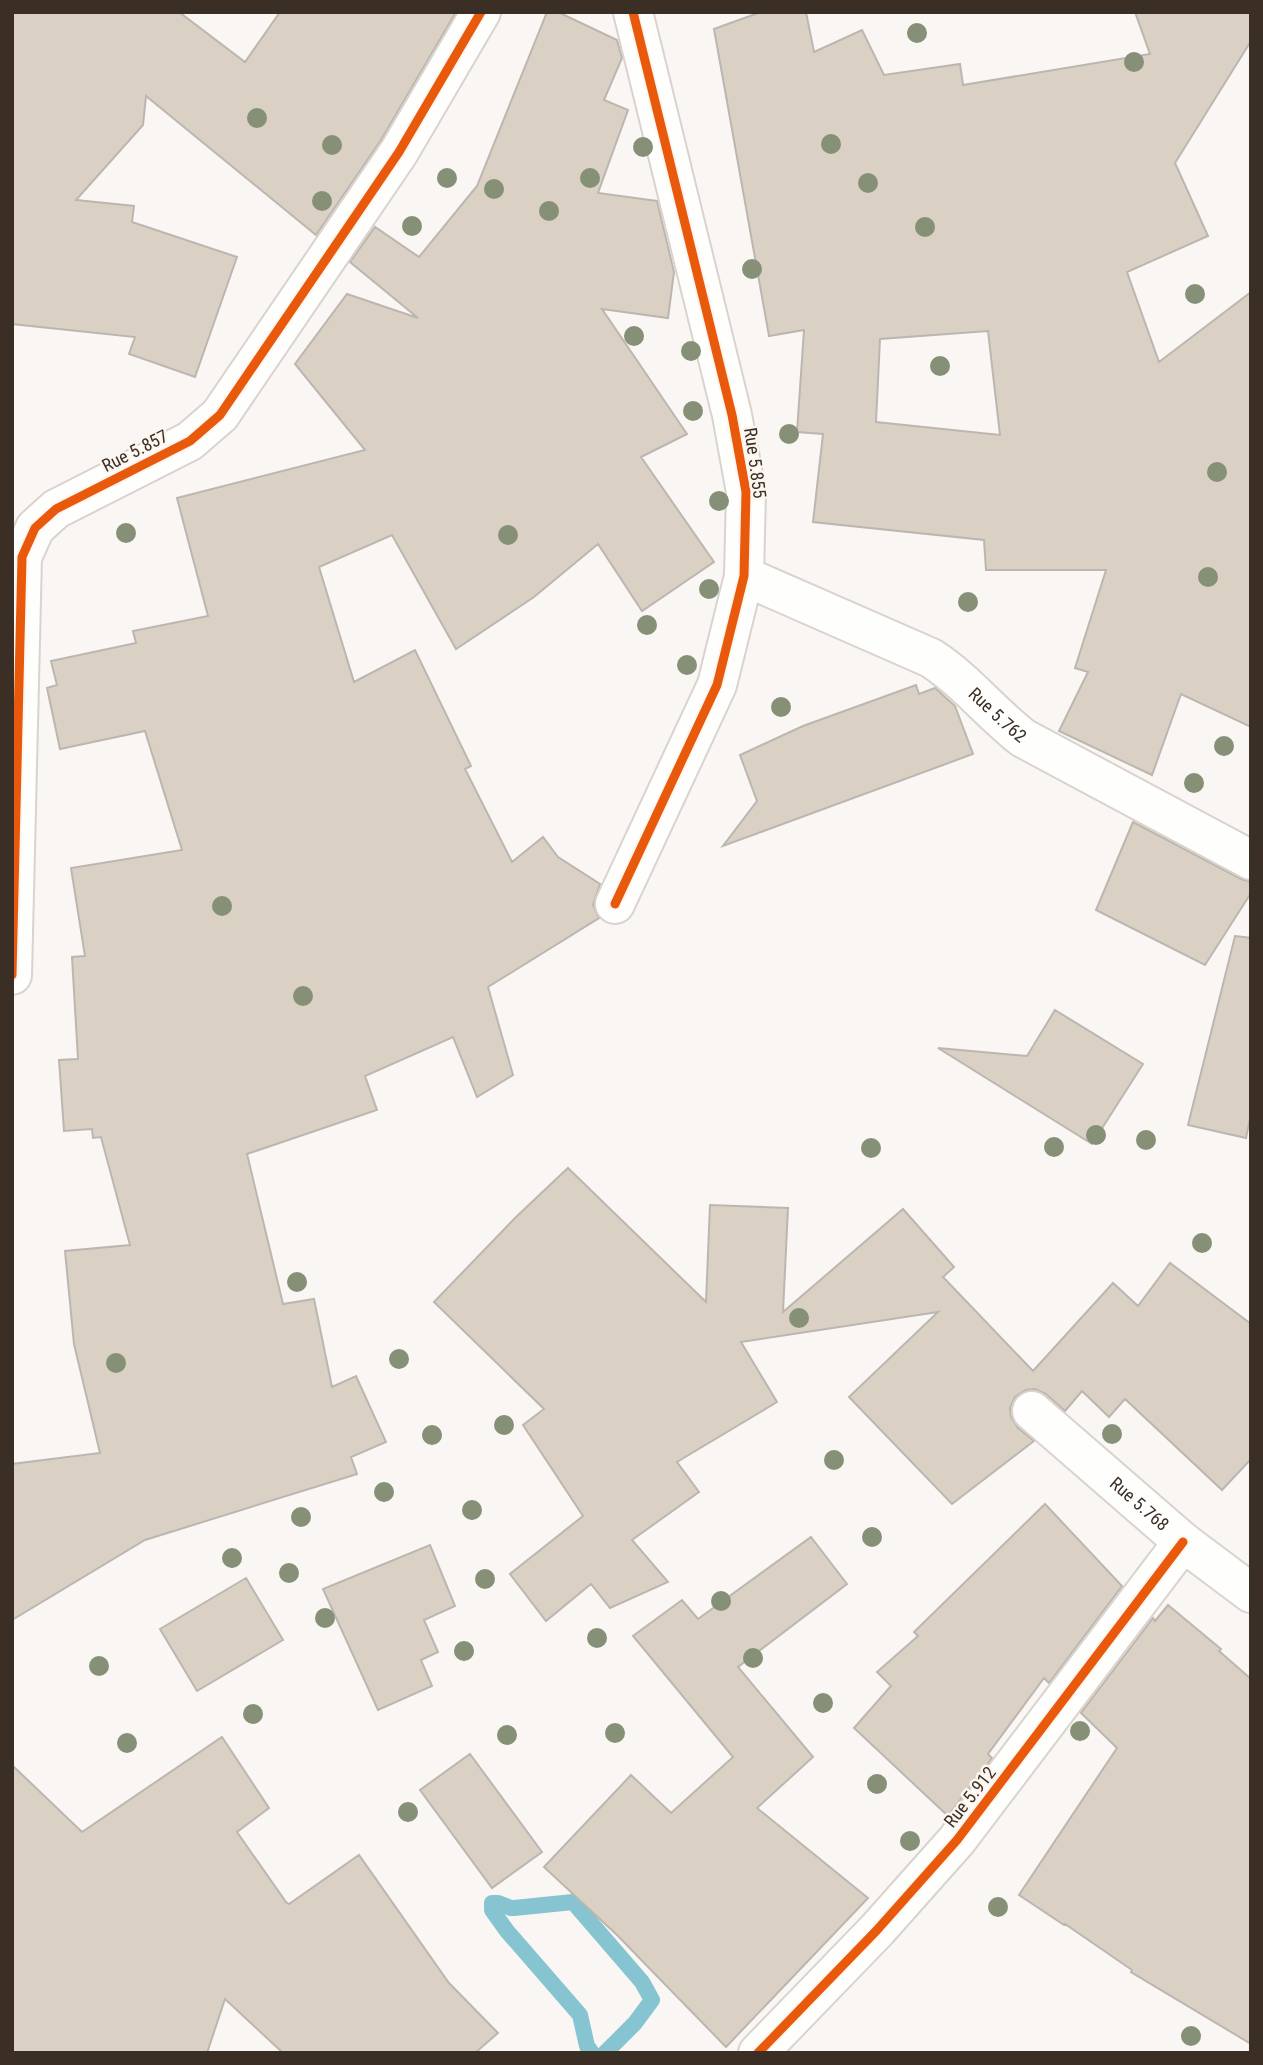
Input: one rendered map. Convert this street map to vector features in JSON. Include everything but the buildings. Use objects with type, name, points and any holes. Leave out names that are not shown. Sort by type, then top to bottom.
[{"type":"street","name":"Rue 5.857","points":[[12,975],[22,557],[35,528],[56,509],[190,441],[220,415],[399,152],[481,12]]},
{"type":"street","name":"Rue 5.855","points":[[615,904],[717,685],[744,576],[746,492],[732,415],[633,12]]},
{"type":"street","name":"Rue 5.762","points":[[744,576],[931,658],[947,669],[1023,738],[1251,860]]},
{"type":"street","name":"Rue 5.768","points":[[1032,1411],[1183,1542],[1251,1593]]},
{"type":"street","name":"Rue 5.912","points":[[758,2053],[877,1930],[957,1840],[1183,1542]]},
{"type":"waterway","points":[[514,1908],[573,1902],[642,1982],[652,2000],[635,2023],[605,2053]]},
{"type":"waterway","points":[[511,1908],[492,1903],[492,1910],[507,1931],[580,2015],[587,2046],[592,2053]]},
{"type":"cycle path","points":[[12,975],[22,557],[35,528],[56,509],[190,441],[220,415],[399,152],[481,12]]},
{"type":"cycle path","points":[[615,904],[717,685],[744,576],[746,492],[732,415],[633,12]]},
{"type":"cycle path","points":[[758,2053],[877,1930],[957,1840],[1183,1542]]}]
